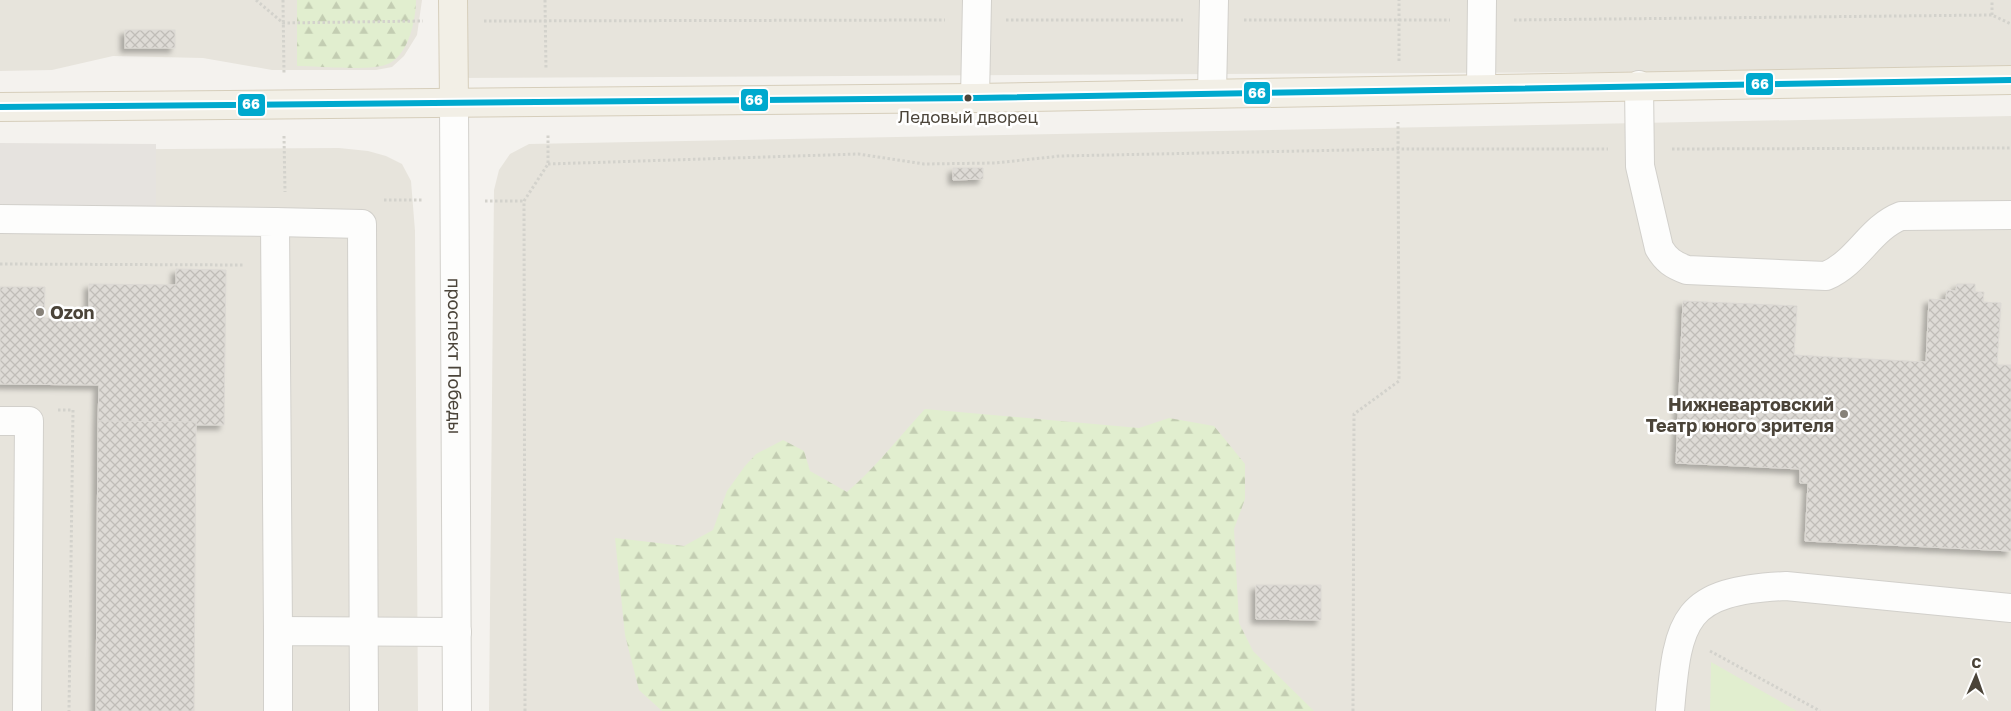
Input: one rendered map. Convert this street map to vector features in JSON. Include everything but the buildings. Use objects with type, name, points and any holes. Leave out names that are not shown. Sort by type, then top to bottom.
[{"type":"main road","name":"проспект Победы","points":[[453,10],[454,102]]},
{"type":"main road","points":[[0,107],[975,98],[1399,89],[2011,80]]},
{"type":"street","points":[[975,98],[977,0]]},
{"type":"street","points":[[1212,93],[1214,0]]},
{"type":"street","points":[[1481,88],[1482,0]]},
{"type":"street","points":[[1639,85],[1638,149],[1642,179],[1659,248],[1664,257],[1673,266],[1687,270],[1826,276],[1841,270],[1888,221],[1901,216],[2011,215]]},
{"type":"street","name":"проспект Победы","points":[[454,102],[457,711]]},
{"type":"street","points":[[0,219],[362,224],[364,711]]},
{"type":"street","points":[[275,222],[278,711]]},
{"type":"street","points":[[0,421],[29,421],[27,711]]},
{"type":"street","points":[[1670,711],[1674,658],[1680,636],[1696,610],[1721,595],[1750,588],[1786,586],[2011,608]]},
{"type":"street","points":[[278,630],[456,632]]},
{"type":"path","points":[[256,0],[283,23],[453,10]]},
{"type":"path","points":[[283,0],[284,103]]},
{"type":"path","points":[[525,711],[524,201],[548,164],[545,0]]},
{"type":"path","points":[[1354,711],[1354,414],[1399,381],[1399,0]]},
{"type":"path","points":[[1992,0],[1992,15]]},
{"type":"path","points":[[548,164],[858,154],[924,164],[995,163],[1060,156],[1398,150],[2011,148]]},
{"type":"path","points":[[0,264],[275,264]]},
{"type":"path","points":[[55,410],[73,410],[69,711]]},
{"type":"path","points":[[1680,636],[1820,711]]},
{"type":"shaded area","points":[[0,0],[422,0],[417,35],[404,56],[392,67],[376,70],[272,70],[203,58],[113,56],[52,70],[0,71]]},
{"type":"shaded area","points":[[456,0],[2011,0],[2011,70],[454,78]]},
{"type":"shaded area","points":[[2011,116],[2011,711],[489,711],[494,190],[499,170],[510,154],[529,144]]},
{"type":"shaded area","points":[[0,143],[156,144],[156,235],[0,234]]},
{"type":"shaded area","points":[[339,148],[368,151],[386,156],[402,164],[411,181],[415,231],[418,711],[0,711],[0,150]]},
{"type":"green space","points":[[297,0],[416,0],[415,16],[407,44],[397,58],[390,63],[382,66],[359,68],[297,66]]},
{"type":"green space","points":[[925,409],[1139,428],[1169,418],[1214,426],[1245,464],[1245,499],[1234,529],[1239,623],[1253,651],[1314,711],[662,711],[639,690],[625,635],[615,538],[684,546],[713,530],[727,491],[745,466],[756,454],[783,440],[804,451],[810,471],[847,492],[878,462]]},
{"type":"green space","points":[[1711,662],[1797,711],[1710,711]]},
{"type":"transit line","name":"66","points":[[0,107],[975,98],[2011,80]]},
{"type":"place","name":"Ледовый дворец","points":[[968,98]]},
{"type":"place","name":"Ozon","points":[[40,312]]},
{"type":"place","name":"Нижневартовский Театр юного зрителя","points":[[1844,414]]}]
